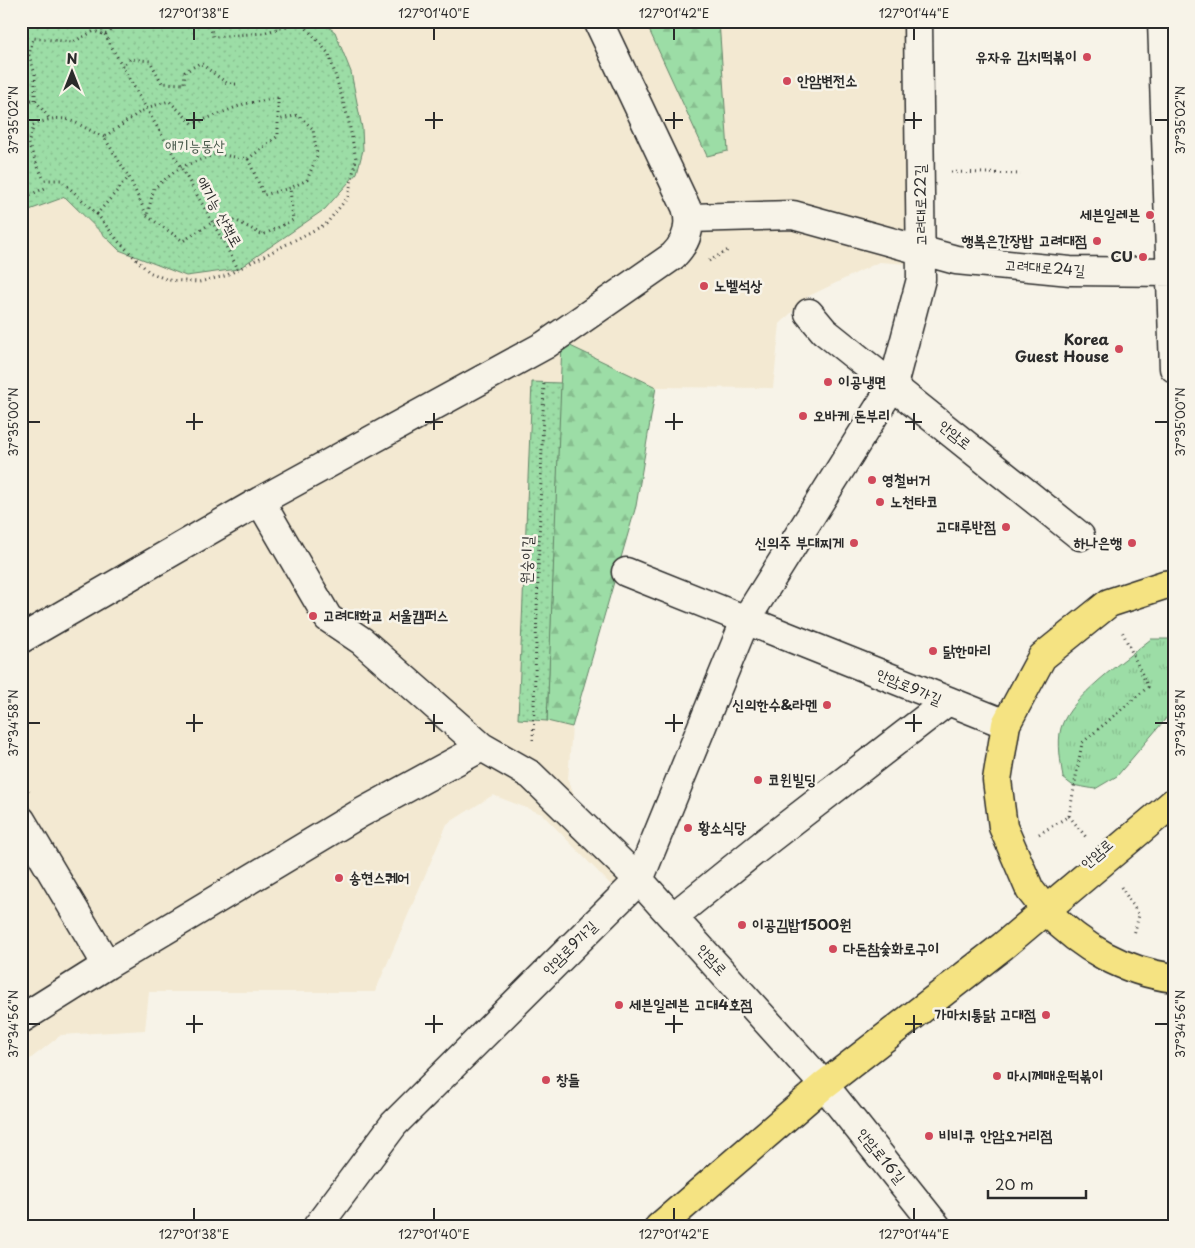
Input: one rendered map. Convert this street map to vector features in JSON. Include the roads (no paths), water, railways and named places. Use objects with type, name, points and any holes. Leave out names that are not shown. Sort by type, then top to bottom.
[{"type":"main road","points":[[1174,584],[1164,585],[1109,604],[1042,657],[1006,724],[997,780],[1003,827],[1030,890],[1043,908],[1070,934],[1092,950],[1148,974],[1174,978]]},
{"type":"main road","name":"안암로","points":[[659,1227],[824,1085],[1004,946],[1174,787]]},
{"type":"main road","name":"안암로","points":[[1043,908],[1174,802]]},
{"type":"street","points":[[21,639],[260,501],[545,345],[673,256],[684,246],[690,218],[598,21]]},
{"type":"street","name":"고려대로22길","points":[[893,385],[921,279],[918,21]]},
{"type":"street","points":[[1162,21],[1174,368]]},
{"type":"street","name":"고려대로24길","points":[[690,218],[793,215],[956,260],[1029,268],[1172,271]]},
{"type":"street","name":"안암로","points":[[809,313],[824,331],[1080,536]]},
{"type":"street","name":"안암로9가길","points":[[317,1227],[394,1124],[639,880],[745,621],[893,385]]},
{"type":"street","name":"안암로","points":[[260,501],[328,618],[362,641],[482,747],[531,775],[639,880],[824,1085]]},
{"type":"street","name":"안암로9가길","points":[[626,572],[948,701]]},
{"type":"street","points":[[948,701],[1006,724]]},
{"type":"street","name":"안암로9가길","points":[[673,917],[766,841],[948,701]]},
{"type":"street","points":[[21,1019],[107,965],[359,814],[482,747]]},
{"type":"street","points":[[21,820],[107,965]]},
{"type":"street","name":"안암로16길","points":[[824,1085],[925,1222]]},
{"type":"place","name":"유자유 김치떡볶이","points":[[1087,57]]},
{"type":"place","name":"안암변전소","points":[[787,81]]},
{"type":"place","name":"세븐일레븐","points":[[1150,215]]},
{"type":"place","name":"행복은간장밥 고려대점","points":[[1097,241]]},
{"type":"place","name":"CU","points":[[1143,257]]},
{"type":"place","name":"노벨석상","points":[[704,286]]},
{"type":"place","name":"Korea Guest House","points":[[1119,349]]},
{"type":"place","name":"이공냉면","points":[[828,382]]},
{"type":"place","name":"오바케 돈부리","points":[[803,416]]},
{"type":"place","name":"영철버거","points":[[872,480]]},
{"type":"place","name":"노천타코","points":[[880,502]]},
{"type":"place","name":"고대루반점","points":[[1006,527]]},
{"type":"place","name":"신의주 부대찌게","points":[[854,543]]},
{"type":"place","name":"하나은행","points":[[1132,543]]},
{"type":"place","name":"고려대학교 서울캠퍼스","points":[[313,616]]},
{"type":"place","name":"닭한마리","points":[[933,651]]},
{"type":"place","name":"신의한수&라멘","points":[[827,705]]},
{"type":"place","name":"코윈빌딩","points":[[758,780]]},
{"type":"place","name":"황소식당","points":[[688,828]]},
{"type":"place","name":"송현스퀘어","points":[[339,878]]},
{"type":"place","name":"이공김밥1500원","points":[[742,925]]},
{"type":"place","name":"다돈참숯화로구이","points":[[833,949]]},
{"type":"place","name":"세븐일레븐 고대4호점","points":[[619,1005]]},
{"type":"place","name":"가마치통닭 고대점","points":[[1046,1015]]},
{"type":"place","name":"마시께매운떡볶이","points":[[997,1076]]},
{"type":"place","name":"창들","points":[[546,1080]]},
{"type":"place","name":"비비큐 안암오거리점","points":[[929,1136]]},
{"type":"park label","name":"애기능동산","points":[[195,146]]}]
